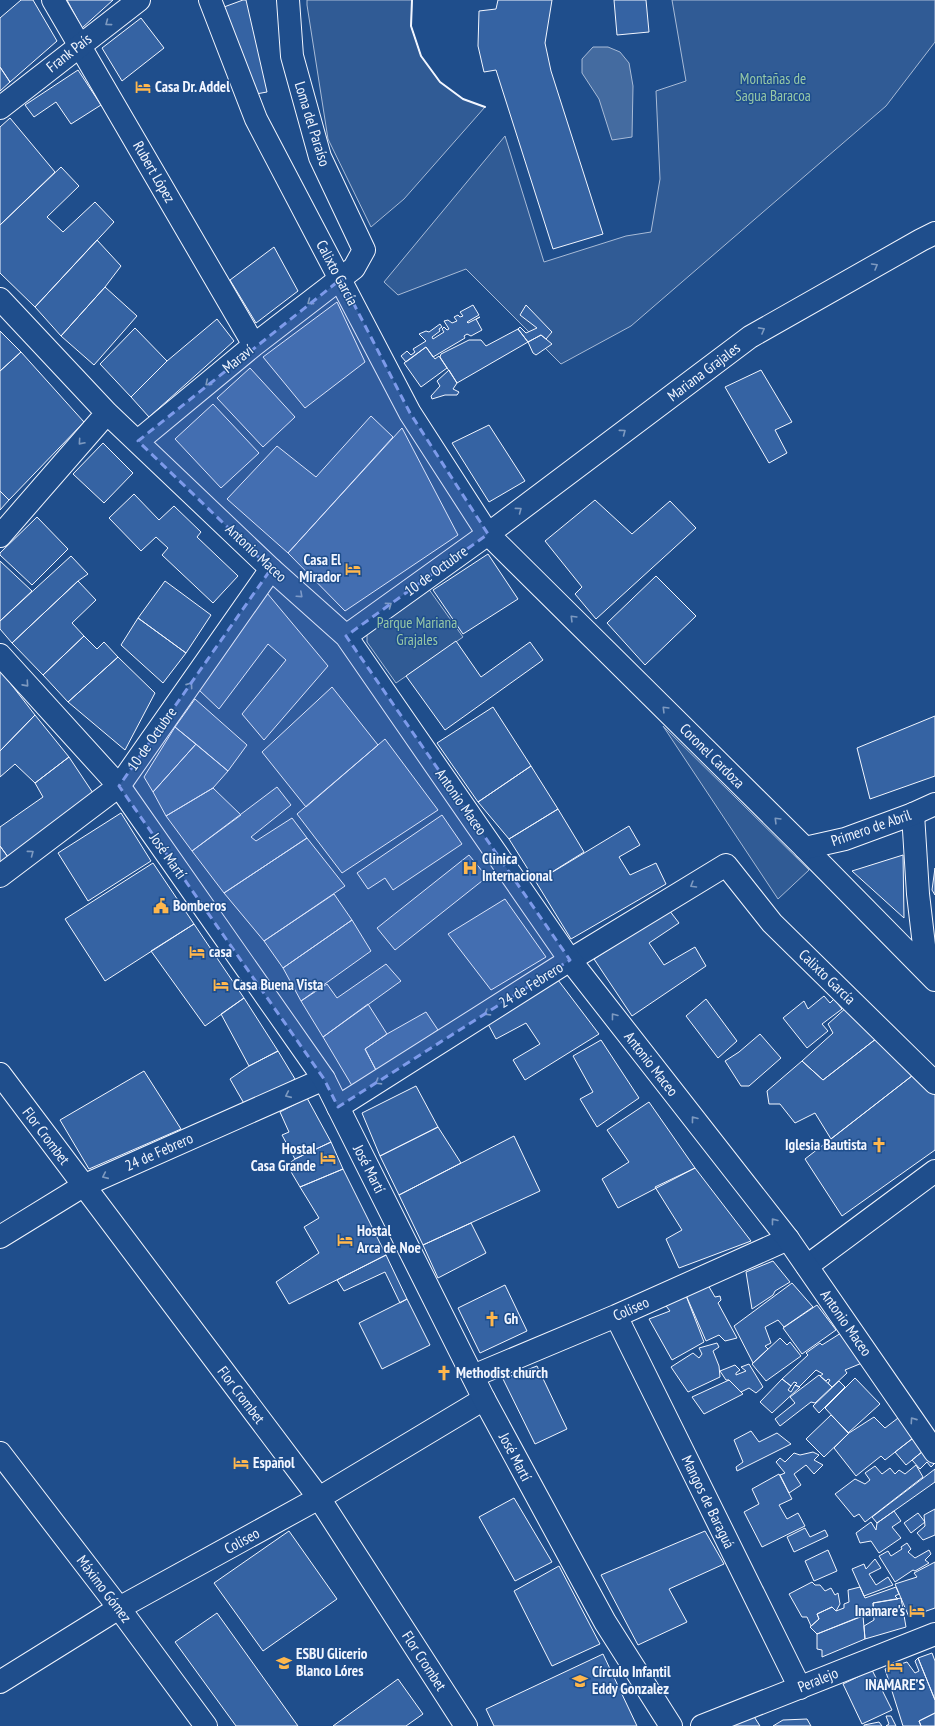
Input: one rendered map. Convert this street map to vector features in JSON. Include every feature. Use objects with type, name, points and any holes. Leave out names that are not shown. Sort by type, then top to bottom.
[{"type":"street","name":"Rubert López","points":[[53,0],[254,345]]},
{"type":"street","name":"Frank País","points":[[0,108],[139,0]]},
{"type":"street","name":"Calixto García","points":[[210,0],[256,119],[410,413],[488,534]]},
{"type":"street","name":"Loma del Paraíso","points":[[288,0],[292,56],[320,157],[364,250],[354,268],[341,279]]},
{"type":"street","name":"Mariana Grajales","points":[[488,534],[750,337],[935,233]]},
{"type":"street","name":"Maraví","points":[[138,441],[254,345],[341,279]]},
{"type":"street","name":"Antonio Maceo","points":[[0,299],[107,413],[271,569],[346,636],[570,960],[788,1239],[935,1452]]},
{"type":"street","points":[[0,536],[107,413]]},
{"type":"street","name":"10 de Octubre","points":[[346,636],[488,534]]},
{"type":"street","name":"Coronel Cardoza","points":[[488,534],[931,975]]},
{"type":"street","name":"10 de Octubre","points":[[0,876],[119,786],[271,569]]},
{"type":"street","name":"José Martí","points":[[0,655],[119,786],[324,1079],[484,1399],[605,1622],[671,1726]]},
{"type":"street","name":"Primero de Abril","points":[[805,848],[846,839],[913,814],[935,804]]},
{"type":"street","points":[[913,814],[918,894],[931,975]]},
{"type":"street","name":"Calixto García","points":[[726,865],[772,923],[935,1083]]},
{"type":"street","name":"24 de Febrero","points":[[338,1107],[570,960],[726,865]]},
{"type":"street","name":"Flor Crombet","points":[[0,1074],[319,1498],[466,1726]]},
{"type":"street","name":"24 de Febrero","points":[[0,1237],[83,1186],[324,1079]]},
{"type":"street","points":[[807,1266],[935,1171]]},
{"type":"street","name":"Coliseo","points":[[473,1376],[616,1316],[788,1239]]},
{"type":"street","name":"Mangos de Baraguá","points":[[616,1316],[800,1688]]},
{"type":"street","name":"Coliseo","points":[[0,1682],[119,1608],[319,1498],[484,1399]]},
{"type":"street","name":"Máximo Gómez","points":[[0,1453],[119,1608],[206,1726]]},
{"type":"street","name":"Peralejo","points":[[702,1726],[935,1634]]},
{"type":"highlighted area","points":[[341,279],[410,413],[488,534],[346,636],[570,960],[338,1107],[324,1079],[119,786],[271,569],[138,441]]},
{"type":"shaded area","points":[[307,0],[412,0],[411,26],[421,56],[440,82],[463,99],[485,107],[404,199],[371,227],[328,139]]},
{"type":"shaded area","name":"Montañas de Sagua Baracoa","points":[[672,0],[935,0],[935,42],[886,106],[631,326],[561,364],[466,269],[398,295],[384,282],[505,136],[544,262],[626,236],[651,232],[660,179],[656,91],[686,81]]},
{"type":"shaded area","points":[[593,47],[608,47],[620,52],[629,63],[633,86],[632,137],[612,140],[599,99],[582,73],[582,59]]},
{"type":"shaded area","name":"Parque Mariana Grajales","points":[[428,588],[463,637],[396,683],[367,642],[367,630]]},
{"type":"shaded area","points":[[663,726],[809,870],[778,899]]},
{"type":"building","points":[[21,0],[33,0],[57,41],[10,82],[0,67],[0,18]]},
{"type":"building","points":[[67,0],[113,0],[82,28]]},
{"type":"building","points":[[246,0],[267,92],[256,94],[224,7]]},
{"type":"building","points":[[498,0],[552,0],[545,43],[551,71],[603,234],[553,249],[496,70],[484,72],[478,46],[479,11],[496,9]]},
{"type":"building","points":[[614,0],[646,0],[649,32],[617,35]]},
{"type":"building","points":[[141,18],[164,48],[122,81],[102,48]]},
{"type":"building","points":[[0,67],[10,82],[0,91]]},
{"type":"building","points":[[78,70],[101,105],[71,124],[56,102],[34,117],[25,105]]},
{"type":"building","points":[[10,118],[55,172],[0,225],[0,127]]},
{"type":"building","points":[[61,167],[79,186],[47,217],[63,232],[95,202],[114,222],[35,307],[0,273],[0,225]]},
{"type":"building","points":[[97,240],[121,266],[105,287],[61,336],[35,307]]},
{"type":"building","points":[[274,247],[298,291],[256,323],[230,280]]},
{"type":"building","points":[[105,287],[137,316],[94,365],[61,336]]},
{"type":"building","points":[[337,302],[365,362],[305,408],[263,357]]},
{"type":"building","points":[[473,305],[479,315],[467,322],[468,323],[476,319],[482,330],[471,336],[467,334],[464,336],[465,338],[433,357],[426,347],[406,362],[401,356],[407,351],[411,355],[415,352],[413,349],[426,341],[419,334],[426,331],[429,332],[440,324],[442,327],[439,329],[440,331],[432,337],[433,339],[444,332],[442,329],[444,327],[447,330],[449,329],[444,321],[448,320],[452,323],[457,321],[454,317],[458,315],[460,317],[463,316],[460,312]]},
{"type":"building","points":[[526,305],[552,332],[546,339],[541,335],[528,342],[518,329],[520,327],[526,333],[537,328],[520,315]]},
{"type":"building","points":[[217,319],[234,341],[149,417],[131,397],[167,361]]},
{"type":"building","points":[[135,328],[167,361],[131,397],[100,364]]},
{"type":"building","points":[[518,329],[528,342],[457,383],[440,357],[441,354],[469,340],[481,340],[486,346]]},
{"type":"building","points":[[0,331],[21,352],[0,371]]},
{"type":"building","points":[[541,335],[552,344],[536,355],[533,353],[528,342]]},
{"type":"building","points":[[426,347],[435,359],[439,356],[447,368],[421,387],[404,363]]},
{"type":"building","points":[[21,352],[84,422],[9,500],[0,491],[0,371]]},
{"type":"building","points":[[250,368],[295,417],[263,447],[217,398]]},
{"type":"building","points":[[449,370],[457,383],[453,389],[459,392],[457,395],[445,395],[432,399],[431,396],[440,386],[437,381]]},
{"type":"building","points":[[761,370],[792,422],[775,430],[787,453],[769,463],[725,387]]},
{"type":"building","points":[[213,404],[259,453],[221,488],[175,439]]},
{"type":"building","points":[[371,416],[393,437],[288,553],[227,499],[277,446],[316,477]]},
{"type":"building","points":[[489,425],[525,481],[489,502],[452,443]]},
{"type":"building","points":[[402,428],[458,535],[345,611],[288,553]]},
{"type":"building","points":[[103,443],[133,473],[104,503],[73,474]]},
{"type":"building","points":[[0,491],[9,500],[0,510]]},
{"type":"building","points":[[134,494],[159,520],[174,506],[201,532],[197,537],[238,576],[213,603],[162,555],[168,548],[156,537],[141,551],[109,518]]},
{"type":"building","points":[[595,500],[632,534],[670,501],[696,528],[596,619],[575,594],[582,587],[545,541]]},
{"type":"building","points":[[37,517],[68,549],[32,585],[0,555],[0,553]]},
{"type":"building","points":[[488,554],[518,599],[463,634],[433,590]]},
{"type":"building","points":[[71,556],[88,574],[78,581],[12,643],[0,629],[0,621]]},
{"type":"building","points":[[0,561],[32,591],[0,621]]},
{"type":"building","points":[[656,576],[696,616],[645,665],[607,623]]},
{"type":"building","points":[[78,581],[96,600],[72,623],[84,636],[43,675],[12,643]]},
{"type":"building","points":[[165,581],[211,615],[186,653],[138,618]]},
{"type":"building","points":[[267,593],[328,666],[264,740],[242,714],[286,660],[268,644],[219,709],[199,690]]},
{"type":"building","points":[[138,618],[186,653],[163,683],[121,645]]},
{"type":"building","points":[[84,636],[97,649],[104,642],[118,657],[68,702],[43,675]]},
{"type":"building","points":[[456,641],[481,677],[530,642],[543,660],[445,730],[406,676]]},
{"type":"building","points":[[118,657],[155,693],[125,750],[68,702]]},
{"type":"building","points":[[0,670],[35,715],[0,751]]},
{"type":"building","points":[[332,687],[378,745],[306,807],[262,752]]},
{"type":"building","points":[[195,699],[247,745],[228,771],[175,727]]},
{"type":"building","points":[[493,707],[531,766],[478,802],[437,743]]},
{"type":"building","points":[[35,715],[69,757],[35,783],[15,764],[0,777],[0,751]]},
{"type":"building","points":[[935,716],[935,776],[870,799],[857,748]]},
{"type":"building","points":[[175,727],[196,744],[153,792],[144,777]]},
{"type":"building","points":[[385,739],[438,810],[342,873],[297,814]]},
{"type":"building","points":[[196,744],[228,771],[213,788],[166,816],[153,792]]},
{"type":"building","points":[[69,757],[93,793],[8,857],[0,846],[0,827],[43,797],[35,783]]},
{"type":"building","points":[[531,766],[558,809],[509,839],[478,802]]},
{"type":"building","points":[[277,787],[291,805],[251,837],[256,841],[292,818],[307,838],[224,893],[192,851]]},
{"type":"building","points":[[213,788],[241,815],[192,851],[166,816]]},
{"type":"building","points":[[558,809],[584,852],[536,882],[509,839]]},
{"type":"building","points":[[121,813],[151,861],[88,901],[58,853]]},
{"type":"building","points":[[442,815],[462,844],[393,890],[385,878],[368,889],[357,873]]},
{"type":"building","points":[[629,826],[640,845],[619,857],[630,875],[656,863],[666,884],[571,939],[536,882]]},
{"type":"building","points":[[307,838],[345,886],[264,941],[224,893]]},
{"type":"building","points":[[0,846],[8,857],[0,862]]},
{"type":"building","points":[[469,855],[487,877],[395,950],[377,928]]},
{"type":"building","points":[[903,855],[904,918],[852,871]]},
{"type":"building","points":[[153,863],[194,924],[105,981],[65,919]]},
{"type":"building","points":[[935,868],[935,895],[932,890]]},
{"type":"building","points":[[334,894],[352,920],[283,968],[264,941]]},
{"type":"building","points":[[505,899],[546,957],[491,990],[448,934]]},
{"type":"building","points":[[669,910],[679,923],[649,943],[664,965],[695,947],[706,966],[632,1016],[594,959]]},
{"type":"building","points":[[352,920],[371,951],[301,1001],[283,968]]},
{"type":"building","points":[[194,924],[244,998],[205,1026],[151,951]]},
{"type":"building","points":[[386,964],[401,981],[323,1037],[301,1001],[327,984],[337,998]]},
{"type":"building","points":[[558,980],[599,1034],[525,1080],[513,1060],[540,1044],[526,1023],[496,1039],[488,1024]]},
{"type":"building","points":[[824,996],[830,1003],[834,999],[842,1009],[822,1024],[828,1031],[807,1048],[783,1018],[804,1001],[808,1009]]},
{"type":"building","points":[[244,998],[278,1051],[249,1066],[221,1014]]},
{"type":"building","points":[[706,999],[737,1041],[718,1058],[686,1016]]},
{"type":"building","points":[[368,1004],[387,1034],[365,1049],[377,1072],[354,1089],[323,1037]]},
{"type":"building","points":[[848,1006],[881,1035],[823,1080],[802,1061],[833,1033],[828,1024]]},
{"type":"building","points":[[426,1012],[438,1030],[377,1072],[365,1049],[387,1034]]},
{"type":"building","points":[[760,1034],[781,1058],[749,1086],[741,1086],[725,1061],[739,1052]]},
{"type":"building","points":[[881,1035],[917,1072],[831,1139],[815,1113],[795,1123],[780,1104],[769,1104],[767,1091],[802,1061],[823,1080]]},
{"type":"building","points":[[601,1040],[639,1098],[597,1127],[580,1099],[593,1092],[573,1056]]},
{"type":"building","points":[[278,1051],[295,1079],[246,1107],[230,1079],[249,1066]]},
{"type":"building","points":[[144,1071],[181,1129],[89,1169],[60,1120]]},
{"type":"building","name":"Iglesia Bautista","points":[[917,1072],[935,1090],[935,1150],[842,1216],[805,1159]]},
{"type":"building","points":[[416,1086],[438,1127],[380,1156],[362,1113]]},
{"type":"building","points":[[307,1098],[331,1142],[295,1159],[282,1135],[289,1132],[280,1112]]},
{"type":"building","points":[[649,1102],[695,1168],[618,1208],[602,1179],[629,1162],[607,1130]]},
{"type":"building","points":[[438,1127],[461,1163],[399,1195],[380,1156]]},
{"type":"building","points":[[514,1136],[540,1191],[423,1245],[399,1195]]},
{"type":"building","points":[[331,1142],[343,1169],[300,1187],[287,1165],[295,1159]]},
{"type":"building","points":[[695,1168],[751,1241],[679,1268],[666,1239],[682,1230],[655,1187]]},
{"type":"building","name":"Hostal Arca de Noe","points":[[343,1169],[386,1255],[289,1304],[276,1282],[319,1253],[304,1227],[319,1218],[300,1187]]},
{"type":"building","points":[[471,1223],[486,1253],[438,1278],[423,1245]]},
{"type":"building","points":[[386,1255],[407,1299],[400,1303],[385,1272],[344,1291],[337,1280]]},
{"type":"building","points":[[773,1261],[790,1282],[775,1291],[773,1295],[752,1309],[746,1272]]},
{"type":"building","points":[[792,1283],[813,1307],[784,1327],[778,1320],[765,1327],[771,1343],[765,1346],[768,1349],[753,1363],[734,1326]]},
{"type":"building","name":"Gh","points":[[505,1285],[527,1331],[480,1353],[458,1308]]},
{"type":"building","points":[[708,1285],[715,1297],[720,1296],[721,1300],[718,1303],[737,1338],[725,1341],[719,1335],[706,1341],[685,1293]]},
{"type":"building","points":[[685,1293],[704,1342],[672,1360],[649,1319],[670,1311],[663,1302]]},
{"type":"building","points":[[407,1299],[430,1345],[382,1369],[359,1323]]},
{"type":"building","points":[[817,1305],[836,1330],[802,1354],[783,1328]]},
{"type":"building","points":[[841,1333],[862,1363],[845,1370],[847,1373],[832,1387],[828,1383],[830,1380],[828,1379],[826,1381],[820,1376],[823,1374],[816,1370],[799,1387],[795,1385],[797,1383],[794,1382],[791,1386],[782,1379],[808,1355],[806,1353],[820,1343],[822,1345]]},
{"type":"building","points":[[780,1338],[787,1345],[790,1342],[801,1356],[766,1381],[752,1364]]},
{"type":"building","points":[[717,1343],[719,1347],[713,1351],[719,1366],[720,1377],[688,1392],[671,1367],[693,1353],[699,1358],[702,1354],[699,1348]]},
{"type":"building","points":[[749,1364],[763,1387],[756,1393],[749,1388],[741,1392],[729,1380],[726,1380],[720,1371],[735,1365],[740,1370],[736,1373],[736,1375],[746,1371],[741,1367]]},
{"type":"building","points":[[537,1366],[567,1429],[535,1444],[503,1379]]},
{"type":"building","points":[[819,1375],[832,1387],[815,1403],[811,1402],[780,1426],[775,1419],[795,1403],[790,1397]]},
{"type":"building","points":[[855,1378],[880,1404],[848,1433],[825,1408]]},
{"type":"building","points":[[782,1379],[791,1386],[788,1390],[791,1392],[795,1385],[800,1387],[772,1413],[760,1402]]},
{"type":"building","points":[[729,1380],[743,1394],[704,1414],[692,1397]]},
{"type":"building","points":[[839,1381],[845,1387],[819,1413],[813,1406]]},
{"type":"building","points":[[831,1415],[849,1433],[824,1457],[806,1439]]},
{"type":"building","points":[[902,1415],[917,1435],[885,1460],[881,1456],[856,1476],[834,1448],[849,1433],[874,1417],[885,1428]]},
{"type":"building","points":[[751,1431],[759,1442],[777,1433],[791,1444],[737,1471],[736,1467],[743,1462],[734,1440]]},
{"type":"building","points":[[917,1435],[928,1447],[906,1465],[895,1452]]},
{"type":"building","points":[[923,1451],[934,1464],[931,1467],[927,1462],[920,1469],[912,1460]]},
{"type":"building","points":[[813,1452],[819,1455],[814,1460],[823,1465],[814,1474],[806,1465],[794,1474],[801,1485],[789,1493],[780,1475],[785,1473],[776,1462],[780,1458],[785,1462],[794,1453],[800,1455]]},
{"type":"building","points":[[916,1465],[923,1477],[865,1522],[859,1514],[854,1517],[835,1494],[855,1479],[865,1484],[870,1480],[865,1473],[875,1466],[882,1474],[890,1468],[895,1474],[899,1470],[905,1474]]},
{"type":"building","points":[[935,1469],[935,1482],[877,1523],[872,1517]]},
{"type":"building","points":[[779,1474],[792,1499],[779,1505],[787,1519],[798,1513],[805,1526],[762,1547],[744,1512],[759,1504],[752,1489]]},
{"type":"building","points":[[514,1498],[552,1562],[515,1581],[479,1517]]},
{"type":"building","points":[[935,1509],[935,1535],[923,1540],[917,1533],[925,1526],[924,1515]]},
{"type":"building","points":[[894,1511],[901,1521],[892,1527],[901,1538],[879,1553],[871,1541],[860,1543],[856,1533],[871,1522],[876,1530],[877,1523]]},
{"type":"building","points":[[918,1513],[925,1522],[911,1533],[904,1523]]},
{"type":"building","points":[[805,1528],[810,1537],[825,1530],[828,1536],[794,1552],[787,1537]]},
{"type":"building","points":[[289,1531],[337,1599],[263,1651],[214,1583]]},
{"type":"building","points":[[705,1531],[724,1564],[669,1589],[687,1622],[638,1645],[601,1575]]},
{"type":"building","points":[[907,1543],[911,1549],[908,1552],[915,1558],[929,1550],[931,1554],[925,1560],[929,1563],[915,1571],[913,1570],[895,1582],[879,1556],[888,1551],[891,1556],[902,1549],[901,1547]]},
{"type":"building","points":[[828,1550],[837,1571],[814,1581],[805,1561]]},
{"type":"building","points":[[875,1559],[881,1568],[869,1574],[876,1585],[888,1577],[893,1585],[864,1596],[852,1569],[864,1564],[866,1569]]},
{"type":"building","points":[[935,1562],[935,1608],[909,1617],[895,1584],[917,1577],[914,1573]]},
{"type":"building","points":[[559,1566],[600,1644],[552,1666],[514,1591]]},
{"type":"building","points":[[812,1582],[815,1585],[820,1585],[825,1591],[831,1588],[835,1595],[838,1593],[840,1604],[836,1611],[832,1607],[817,1614],[819,1619],[811,1626],[807,1617],[802,1617],[789,1594]]},
{"type":"building","points":[[860,1587],[865,1598],[896,1587],[899,1594],[895,1596],[898,1599],[873,1603],[874,1611],[817,1634],[810,1627],[819,1619],[817,1614],[832,1607],[836,1611],[844,1608],[844,1604],[849,1602],[848,1590]]},
{"type":"building","points":[[901,1598],[906,1627],[865,1639],[864,1626],[874,1620],[873,1603]]},
{"type":"building","points":[[217,1613],[298,1726],[236,1726],[175,1642]]},
{"type":"building","points":[[863,1616],[865,1639],[822,1657],[822,1650],[817,1649],[817,1634]]},
{"type":"building","points":[[932,1653],[935,1661],[935,1700],[918,1658]]},
{"type":"building","name":"Círculo Infantil Eddy Gonzalez","points":[[603,1654],[637,1726],[494,1726],[486,1709]]},
{"type":"building","points":[[918,1658],[935,1700],[935,1713],[919,1721],[921,1726],[903,1726],[885,1669],[907,1662],[915,1673],[919,1671],[915,1661]]},
{"type":"building","points":[[872,1670],[892,1710],[862,1724],[843,1684]]},
{"type":"building","points":[[398,1679],[423,1714],[406,1726],[333,1726]]},
{"type":"building","points":[[935,1713],[935,1726],[921,1726],[919,1721]]},
{"type":"building","points":[[753,1715],[760,1726],[727,1726]]},
{"type":"building","points":[[886,1716],[891,1716],[896,1726],[886,1726],[889,1724]]},
{"type":"building","points":[[807,1719],[811,1726],[773,1726],[783,1720]]},
{"type":"building","points":[[879,1722],[882,1726],[864,1726],[864,1725]]},
{"type":"wall","points":[[412,0],[411,26],[421,56],[440,82],[463,99],[485,107]]},
{"type":"place","name":"Casa Dr. Addel","points":[[143,87]]},
{"type":"place","name":"Casa El Mirador","points":[[353,569]]},
{"type":"place","name":"Clinica Internacional","points":[[470,868]]},
{"type":"place","name":"Bomberos","points":[[161,906]]},
{"type":"place","name":"casa","points":[[197,952]]},
{"type":"place","name":"Casa Buena Vista","points":[[221,985]]},
{"type":"place","name":"Iglesia Bautista","points":[[879,1145]]},
{"type":"place","name":"Hostal Casa Grande","points":[[328,1158]]},
{"type":"place","name":"Hostal Arca de Noe","points":[[345,1240]]},
{"type":"place","name":"Gh","points":[[492,1319]]},
{"type":"place","name":"Methodist church","points":[[444,1373]]},
{"type":"place","name":"Español","points":[[241,1463]]},
{"type":"place","name":"Inamare's","points":[[917,1611]]},
{"type":"place","name":"ESBU Glicerio Blanco Lóres","points":[[284,1663]]},
{"type":"place","name":"INAMARE’S","points":[[895,1666]]},
{"type":"place","name":"Círculo Infantil Eddy Gonzalez","points":[[580,1681]]}]
